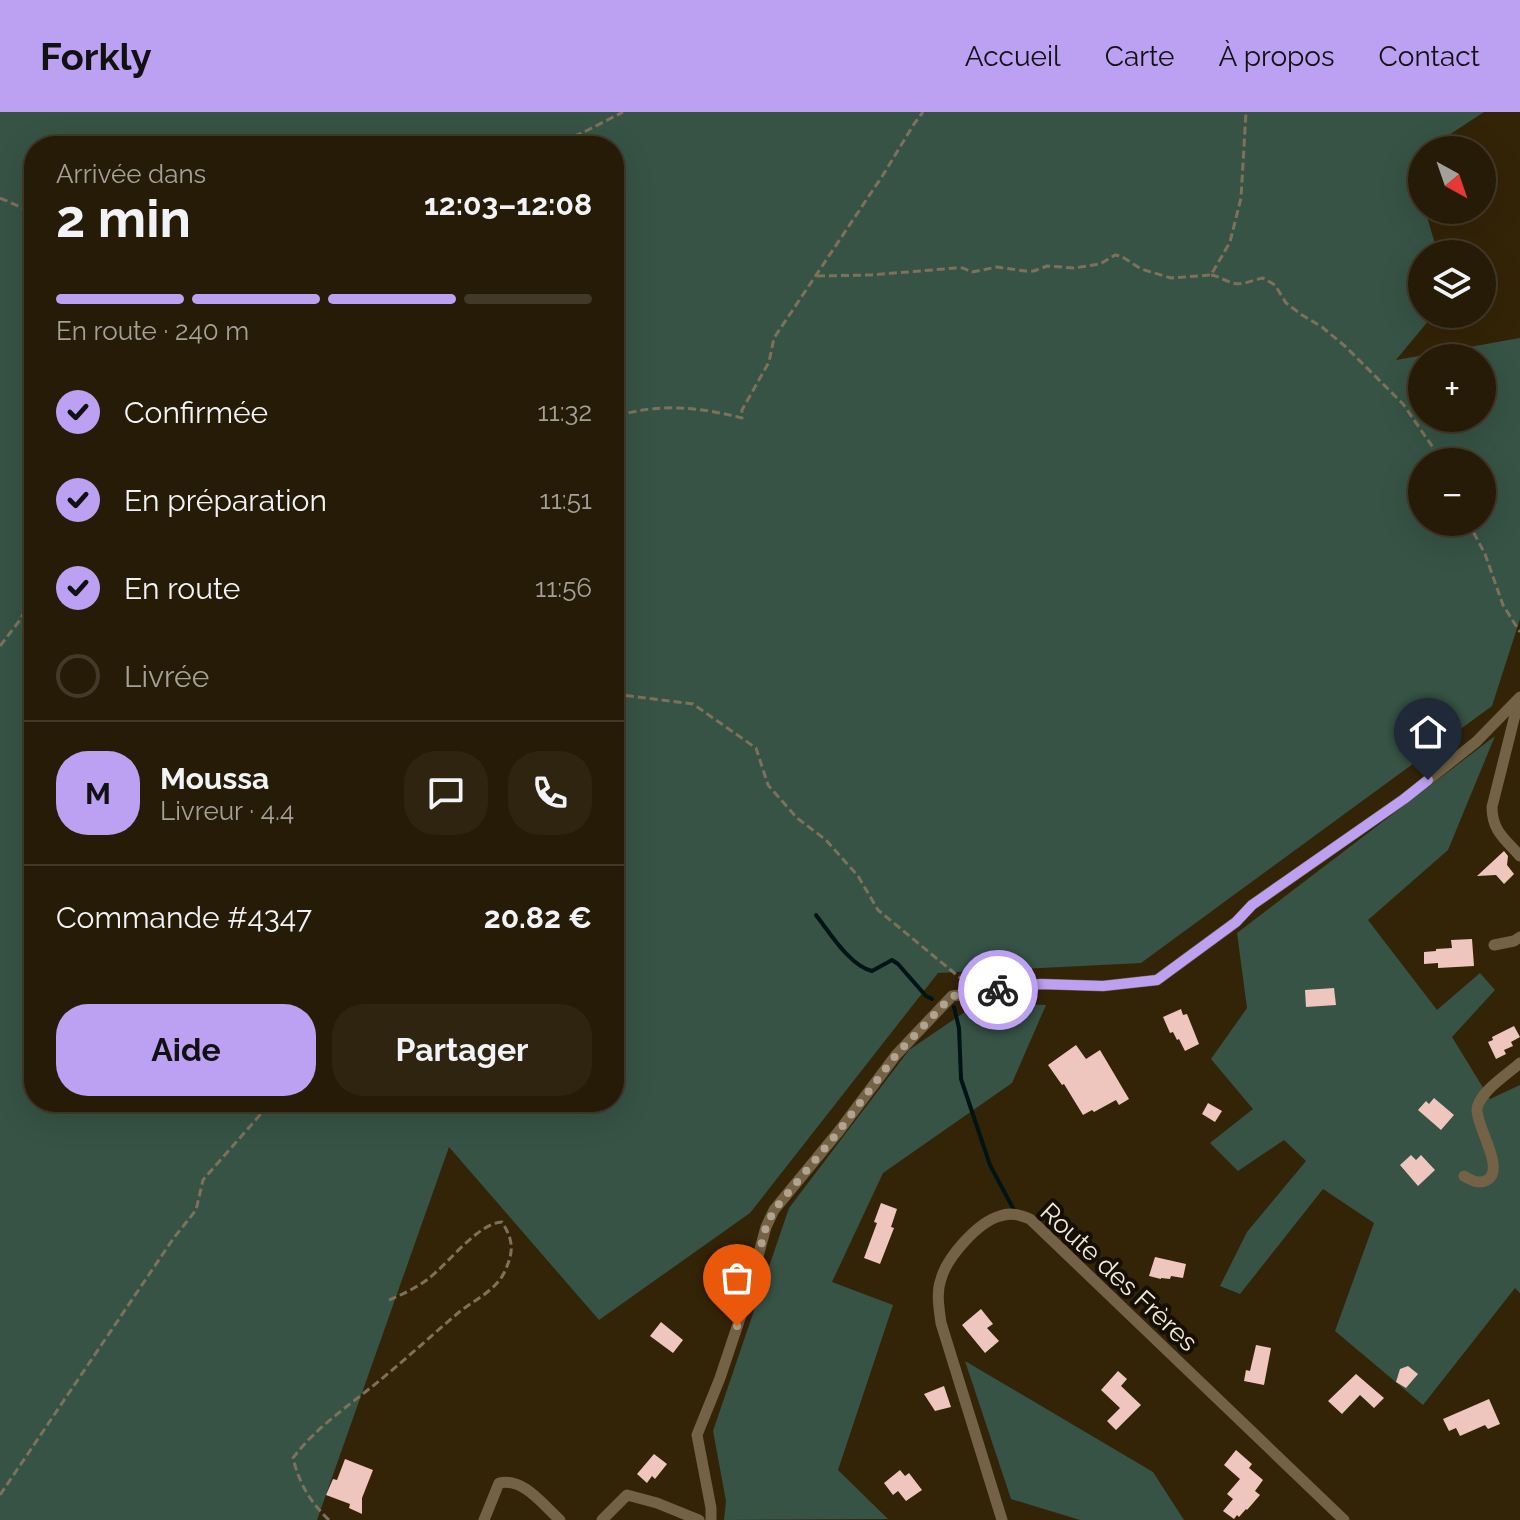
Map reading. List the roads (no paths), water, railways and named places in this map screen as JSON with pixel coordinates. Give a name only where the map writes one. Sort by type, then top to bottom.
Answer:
[{"type":"street","points":[[1517,700],[1492,807],[1492,821],[1520,856]]},
{"type":"street","points":[[711,1520],[697,1435],[746,1300],[766,1227],[774,1210],[896,1055],[952,996],[1040,984],[1103,986],[1157,980],[1236,922],[1252,905],[1404,799],[1476,742],[1517,700]]},
{"type":"street","points":[[1494,945],[1520,937]]},
{"type":"street","points":[[1464,1176],[1481,1183],[1494,1174],[1494,1164],[1477,1108],[1483,1095],[1520,1063]]},
{"type":"street","name":"Route des Frères","points":[[1002,1520],[941,1323],[938,1302],[941,1278],[953,1255],[968,1238],[983,1223],[1000,1215],[1016,1214],[1030,1219],[1344,1520]]},
{"type":"street","points":[[484,1520],[499,1483],[509,1480],[518,1483],[560,1520]]},
{"type":"street","points":[[602,1520],[627,1495],[699,1520]]},
{"type":"waterway","points":[[816,915],[856,963],[872,971],[892,960],[932,999]]},
{"type":"waterway","points":[[954,1007],[959,1028],[961,1079],[990,1165],[1014,1210]]}]
